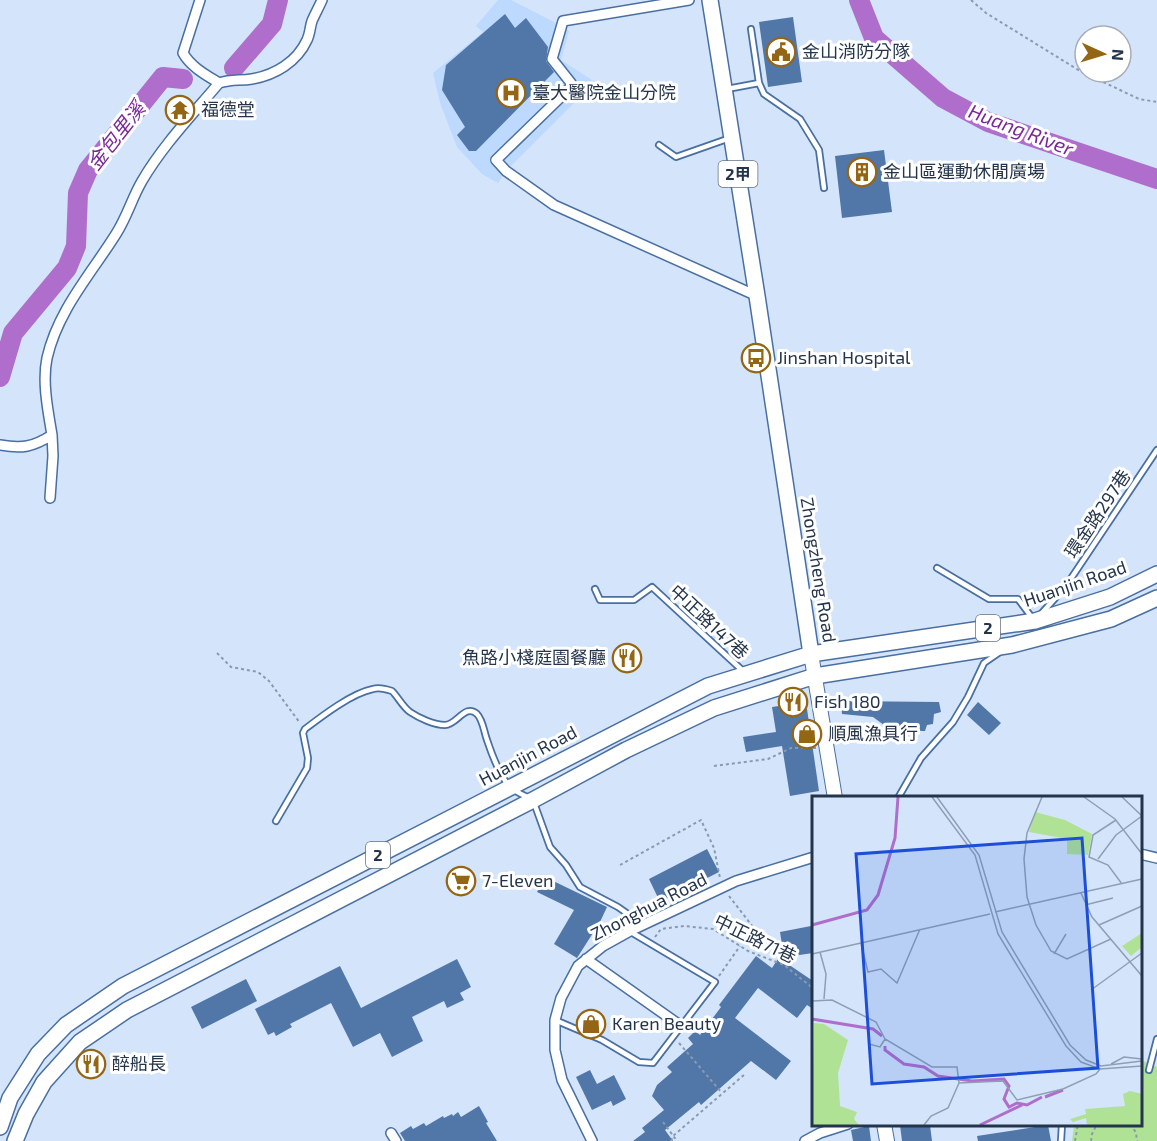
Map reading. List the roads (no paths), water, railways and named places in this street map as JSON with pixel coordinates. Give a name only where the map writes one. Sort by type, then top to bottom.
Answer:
[{"type":"main road","name":"2甲","points":[[710,0],[757,296]]},
{"type":"main road","name":"Zhongzheng Road","points":[[757,296],[812,654]]},
{"type":"main road","name":"Huanjin Road","points":[[0,1127],[10,1098],[38,1054],[66,1025],[123,986],[708,686],[812,654],[1031,625],[1110,597],[1157,574]]},
{"type":"main road","name":"2","points":[[15,1141],[26,1114],[44,1082],[80,1042],[127,1010],[626,750],[714,708],[815,676],[1016,641],[1111,619],[1157,597]]},
{"type":"street","points":[[200,0],[183,53],[194,67],[219,83]]},
{"type":"street","points":[[51,498],[52,435],[45,377],[47,357],[65,309],[118,232],[141,183],[156,159],[219,83],[230,80],[250,80],[280,70],[296,57],[306,42],[322,0]]},
{"type":"street","points":[[689,0],[563,21],[552,59],[571,83],[570,88],[496,160],[506,171],[554,205],[757,296]]},
{"type":"street","points":[[1,445],[19,448],[39,443],[52,435]]},
{"type":"street","name":"Zhongzheng Road","points":[[812,654],[835,796]]},
{"type":"street","points":[[1142,855],[1157,858]]},
{"type":"street","name":"Zhonghua Road","points":[[592,1141],[562,1080],[555,1050],[555,1020],[561,998],[578,966],[603,946],[630,931],[723,887],[812,857]]},
{"type":"street","points":[[586,959],[681,1026]]},
{"type":"street","points":[[805,1141],[846,1126]]},
{"type":"street","points":[[884,1126],[886,1141]]},
{"type":"lane","points":[[752,29],[759,83],[764,94],[800,119],[819,150],[824,188]]},
{"type":"lane","points":[[724,89],[759,83]]},
{"type":"lane","points":[[659,145],[676,157],[732,137]]},
{"type":"lane","name":"環金路297巷","points":[[1031,625],[1066,586],[1157,450]]},
{"type":"lane","points":[[937,568],[989,598],[1018,599],[1031,625]]},
{"type":"lane","name":"中正路147巷","points":[[595,589],[600,600],[634,600],[651,587],[746,674]]},
{"type":"lane","points":[[899,796],[921,758],[953,722],[984,663],[1016,641]]},
{"type":"lane","points":[[276,821],[306,768],[308,758],[303,733],[330,710],[373,688],[392,691],[410,712],[432,722],[447,725],[463,713],[475,712],[499,770],[510,787],[533,800],[550,848],[566,865],[580,887],[618,907],[635,919],[640,926]]},
{"type":"lane","points":[[555,1020],[602,1040],[639,1062],[653,1063],[715,982],[630,931]]},
{"type":"lane","points":[[1149,1070],[1157,1039]]},
{"type":"lane","points":[[1061,1141],[1062,1126]]},
{"type":"waterway","name":"金包里溪","points":[[234,68],[272,24],[278,0]]},
{"type":"waterway","name":"Huang River","points":[[859,0],[874,38],[943,98],[988,122],[1157,179]]},
{"type":"waterway","name":"金包里溪","points":[[0,377],[13,333],[67,268],[76,246],[78,193],[88,170],[163,77],[183,79]]},
{"type":"place","name":"金山消防分隊","points":[[781,52]]},
{"type":"place","name":"臺大醫院金山分院","points":[[511,93]]},
{"type":"place","name":"福德堂","points":[[180,110]]},
{"type":"place","name":"金山區運動休閒廣場","points":[[862,172]]},
{"type":"place","name":"Jinshan Hospital","points":[[756,358]]},
{"type":"place","name":"魚路小棧庭園餐廳","points":[[627,658]]},
{"type":"place","name":"Fish 180","points":[[793,702]]},
{"type":"place","name":"順風漁具行","points":[[807,734]]},
{"type":"place","name":"7-Eleven","points":[[461,881]]},
{"type":"place","name":"Karen Beauty","points":[[591,1024]]},
{"type":"place","name":"醉船長","points":[[91,1064]]}]
